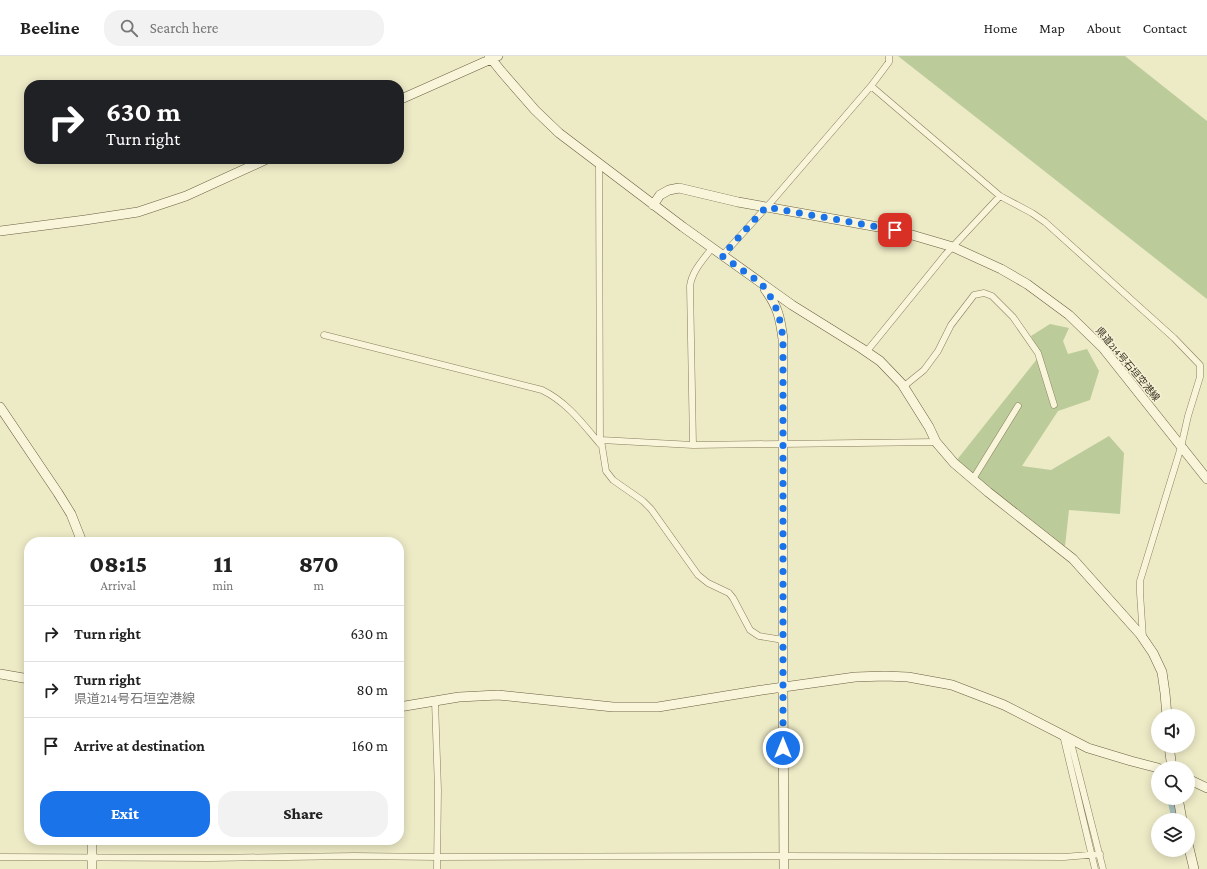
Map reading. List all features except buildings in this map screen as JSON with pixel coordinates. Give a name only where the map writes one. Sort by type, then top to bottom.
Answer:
[{"type":"street","points":[[722,256],[871,86],[889,62],[889,56]]},
{"type":"street","points":[[404,98],[493,57],[500,71],[535,110],[559,133],[722,256],[792,305],[867,351],[880,361],[902,384],[929,427],[936,442],[954,463],[1073,559],[1140,634],[1153,653],[1162,672],[1166,709]]},
{"type":"street","points":[[871,86],[1000,196],[1032,213],[1045,222],[1198,362],[1201,369],[1200,377],[1188,416],[1181,447],[1140,581],[1143,639]]},
{"type":"street","points":[[599,163],[601,442],[606,471],[613,480],[642,501],[651,510],[698,575],[708,583],[729,593],[750,630],[759,636],[783,640]]},
{"type":"street","points":[[0,231],[138,212],[186,196],[256,164]]},
{"type":"street","name":"県道214号石垣空港線","points":[[653,205],[660,195],[669,190],[679,188],[738,202],[895,230],[953,247],[1001,269],[1027,284],[1069,315],[1103,348],[1207,479]]},
{"type":"street","points":[[867,351],[953,247],[1000,196]]},
{"type":"street","points":[[693,445],[690,286],[691,277],[695,270],[712,248]]},
{"type":"street","points":[[761,283],[774,302],[781,324],[783,339],[784,869]]},
{"type":"street","points":[[903,387],[924,370],[934,358],[951,325],[974,295],[984,293],[992,296],[1013,317],[1038,352],[1054,405]]},
{"type":"street","points":[[324,335],[542,390],[553,395],[565,405],[601,442],[693,445],[936,442]]},
{"type":"street","points":[[973,479],[1018,406]]},
{"type":"street","points":[[0,407],[71,514],[80,537]]},
{"type":"street","points":[[0,674],[24,678]]},
{"type":"street","points":[[404,706],[459,698],[498,695],[613,707],[646,707],[679,704],[855,677],[908,677],[952,685],[989,699],[1088,748],[1151,766]]},
{"type":"street","points":[[436,701],[438,790],[437,869]]},
{"type":"street","points":[[1067,737],[1103,869]]},
{"type":"street","points":[[1067,737],[1095,869]]},
{"type":"street","points":[[1195,782],[1207,788]]},
{"type":"street","points":[[92,845],[92,869]]},
{"type":"street","points":[[0,857],[1064,857],[1100,854]]},
{"type":"street","points":[[1191,857],[1194,869]]},
{"type":"green space","points":[[898,56],[1125,56],[1207,121],[1207,299]]},
{"type":"green space","points":[[1050,324],[1069,328],[1063,341],[1068,354],[1087,349],[1099,371],[1090,400],[1058,411],[1022,466],[1051,470],[1109,436],[1124,453],[1120,514],[1069,510],[1065,546],[956,461],[1041,354],[1031,336]]},
{"type":"waterway","points":[[1174,805],[1175,813]]},
{"type":"route","points":[[783,748],[783,339],[778,312],[774,302],[761,283],[722,256],[766,207],[895,230]]}]
